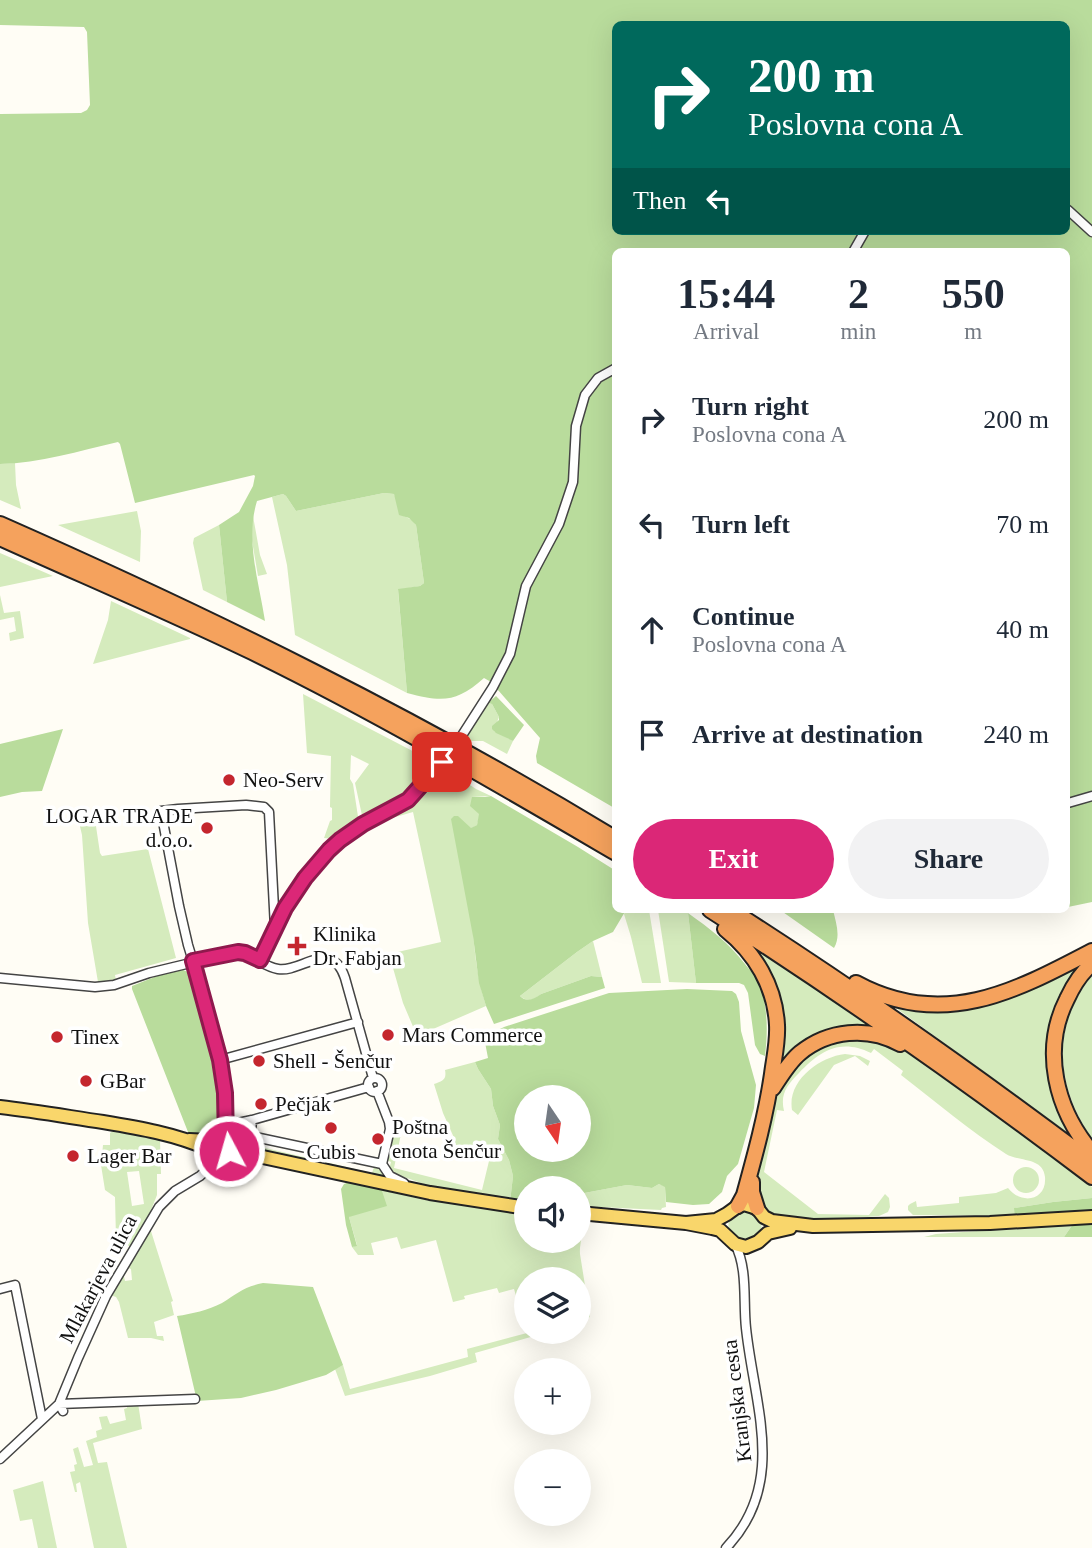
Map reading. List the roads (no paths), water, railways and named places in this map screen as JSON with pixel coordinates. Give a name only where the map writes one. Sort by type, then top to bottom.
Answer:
[{"type":"highway","points":[[0,524],[258,642],[393,711],[612,837]]},
{"type":"highway","points":[[0,538],[253,652],[468,766],[612,851]]},
{"type":"highway","points":[[711,913],[755,961],[765,978],[776,1017],[769,1096],[744,1195],[732,1210]]},
{"type":"highway","points":[[713,913],[930,1058],[1092,1177]]},
{"type":"highway","points":[[736,913],[949,1056],[1092,1162]]},
{"type":"highway","points":[[827,972],[845,977],[872,991],[914,1004],[967,1003],[1015,989],[1092,951]]},
{"type":"highway","points":[[1092,964],[1077,981],[1063,1006],[1054,1040],[1054,1063],[1062,1102],[1069,1119],[1092,1152]]},
{"type":"highway","points":[[769,1096],[791,1061],[800,1053],[820,1041],[846,1033],[880,1036],[897,1042],[914,1054],[930,1058]]},
{"type":"highway","points":[[752,1166],[752,1192],[761,1213]]},
{"type":"main road","points":[[0,1107],[116,1124],[430,1193],[514,1206]]},
{"type":"main road","points":[[686,1223],[716,1220],[732,1210],[751,1205],[772,1221],[813,1226]]},
{"type":"main road","points":[[730,1240],[724,1221],[732,1210]]},
{"type":"main road","points":[[757,1241],[765,1231],[761,1213]]},
{"type":"main road","points":[[591,1214],[712,1228],[720,1230],[730,1240],[746,1247],[773,1231],[813,1226],[990,1223],[1092,1217]]},
{"type":"street","points":[[1070,212],[1092,232]]},
{"type":"street","points":[[461,737],[493,687],[509,654],[526,586],[559,524],[573,482],[576,426],[585,395],[598,378],[612,370]]},
{"type":"street","points":[[260,960],[275,928],[305,878],[334,845],[363,824],[408,800],[442,762]]},
{"type":"street","points":[[1070,802],[1092,796]]},
{"type":"street","points":[[218,1148],[226,1114],[220,1060],[179,906],[161,811],[246,804],[264,807],[269,812],[275,928]]},
{"type":"street","points":[[0,978],[95,987],[114,985],[193,961],[238,952],[282,970],[328,958],[338,964],[345,978],[373,1085],[389,1122],[390,1129],[382,1164],[394,1179],[430,1193]]},
{"type":"street","points":[[220,1060],[358,1022]]},
{"type":"street","points":[[224,1126],[373,1085]]},
{"type":"street","points":[[252,1120],[251,1132],[255,1137],[382,1164]]},
{"type":"street","name":"Mlakarjeva ulica","points":[[0,1459],[4,1449],[61,1407],[78,1358],[106,1296],[159,1207],[176,1191],[200,1177],[218,1148]]},
{"type":"street","points":[[730,1240],[740,1258],[744,1283]]},
{"type":"street","points":[[744,1283],[747,1257],[757,1241]]},
{"type":"street","name":"Kranjska cesta","points":[[726,1548],[737,1535],[752,1508],[760,1483],[763,1460],[746,1328],[744,1283]]},
{"type":"street","name":"Mlakarjeva ulica","points":[[0,1289],[15,1285],[42,1419]]},
{"type":"street","points":[[61,1407],[195,1399]]},
{"type":"place","name":"Neo-Serv","points":[[229,780]]},
{"type":"place","name":"LOGAR TRADE d.o.o.","points":[[207,828]]},
{"type":"place","name":"Klinika Dr. Fabjan","points":[[297,946]]},
{"type":"place","name":"Mars Commerce","points":[[388,1035]]},
{"type":"place","name":"Tinex","points":[[57,1037]]},
{"type":"place","name":"Shell - Šenčur","points":[[259,1061]]},
{"type":"place","name":"GBar","points":[[86,1081]]},
{"type":"place","name":"Pečjak","points":[[261,1104]]},
{"type":"place","name":"Cubis","points":[[331,1128]]},
{"type":"place","name":"Poštna enota Šenčur","points":[[378,1139]]},
{"type":"place","name":"Lager Bar","points":[[73,1156]]}]
